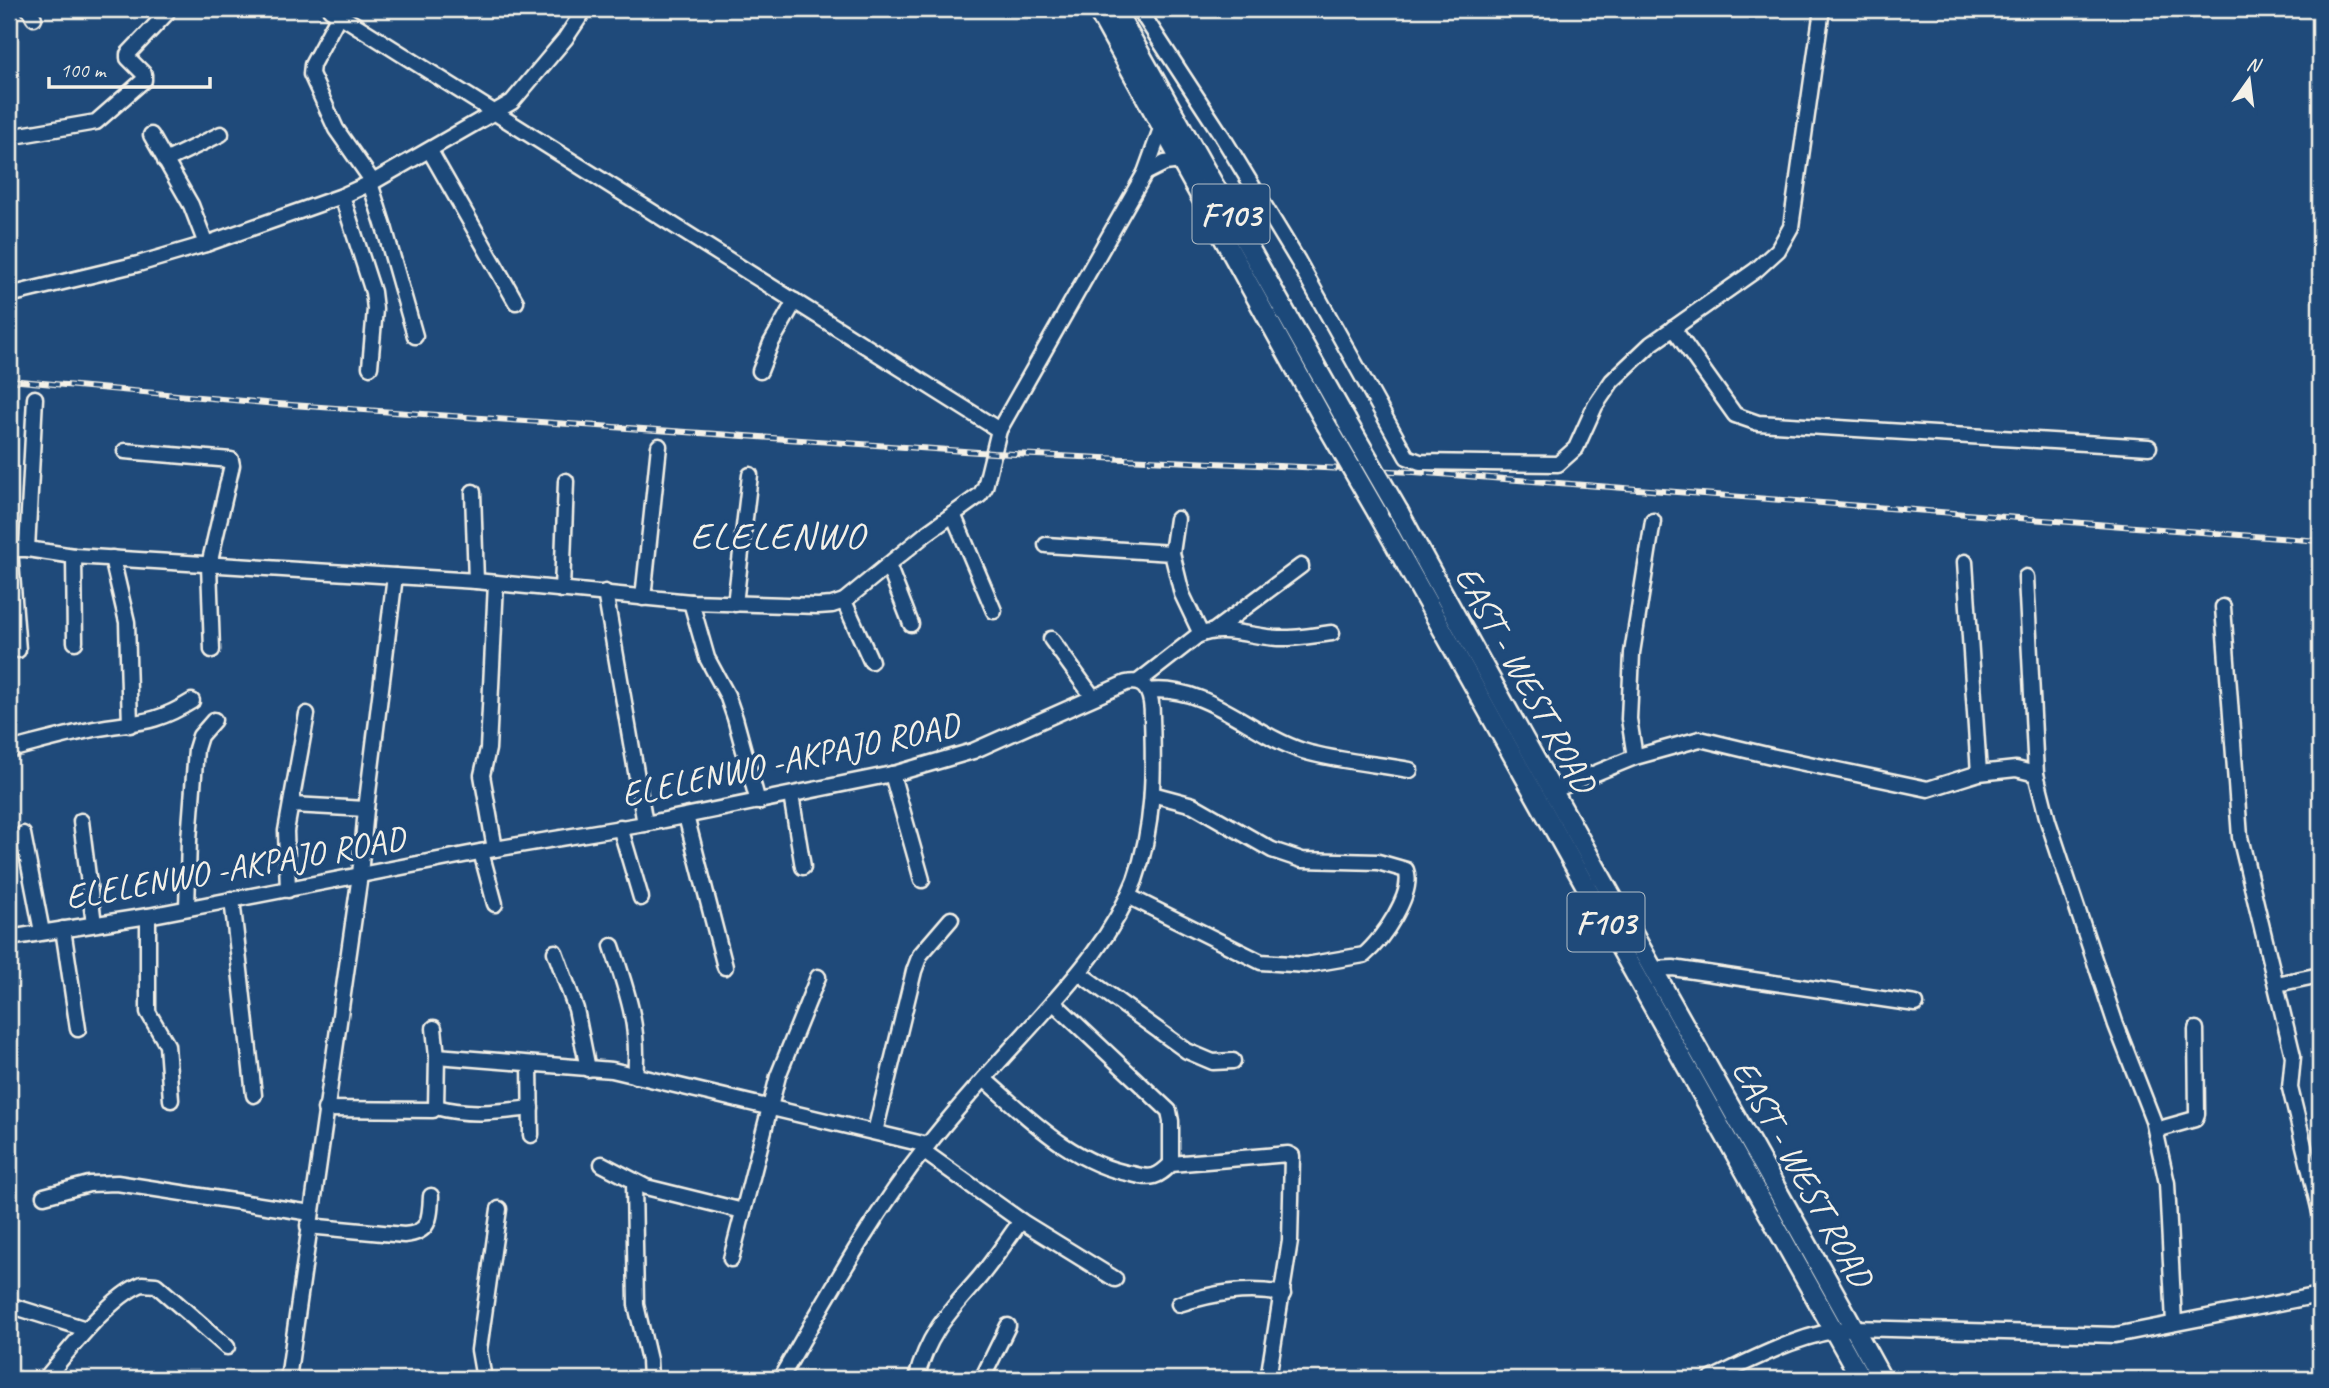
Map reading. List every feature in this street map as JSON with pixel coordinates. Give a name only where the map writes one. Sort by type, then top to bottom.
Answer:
[{"type":"main road","name":"EAST - WEST ROAD","points":[[1097,9],[1325,424],[1378,514],[1861,1379]]},
{"type":"main road","name":"EAST - WEST ROAD","points":[[1115,9],[1882,1379]]},
{"type":"street","points":[[9,137],[100,120],[144,80],[145,74],[128,58],[128,54],[166,14],[165,9]]},
{"type":"street","points":[[9,295],[138,264],[206,244],[372,183],[512,102],[524,91],[565,39],[585,9]]},
{"type":"street","points":[[1139,9],[1222,136],[1298,261],[1407,457],[1427,463],[1558,464],[1576,448],[1595,406],[1612,381],[1651,344],[1756,270],[1778,250],[1791,227],[1826,11]]},
{"type":"street","points":[[415,337],[372,183],[336,129],[311,74],[312,65],[335,12],[999,430]]},
{"type":"street","points":[[18,650],[9,549],[74,556],[476,581],[605,592],[643,598],[735,604],[818,606],[844,601],[974,500],[985,487],[999,430],[1145,173],[1162,126]]},
{"type":"street","points":[[165,161],[221,134]]},
{"type":"street","points":[[150,135],[191,205],[206,244]]},
{"type":"street","points":[[430,151],[516,302]]},
{"type":"street","points":[[1145,173],[1165,163],[1181,161]]},
{"type":"street","points":[[342,196],[373,292],[375,309],[370,367]]},
{"type":"street","points":[[760,371],[771,343],[794,301]]},
{"type":"street","points":[[1673,328],[1735,415],[1758,423],[2149,447]]},
{"type":"street","points":[[27,549],[35,398]]},
{"type":"street","points":[[643,598],[659,446]]},
{"type":"street","points":[[125,451],[231,460],[209,565],[212,650]]},
{"type":"street","points":[[735,604],[750,475]]},
{"type":"street","points":[[562,590],[566,481]]},
{"type":"street","points":[[473,492],[476,581]]},
{"type":"street","points":[[953,514],[994,611]]},
{"type":"street","points":[[1177,519],[1172,553],[1182,594],[1208,632]]},
{"type":"street","points":[[1635,757],[1629,719],[1632,653],[1653,521]]},
{"type":"street","points":[[1046,545],[1172,553]]},
{"type":"street","points":[[74,556],[75,642]]},
{"type":"street","points":[[112,558],[127,622],[130,725]]},
{"type":"street","points":[[1965,562],[1979,773]]},
{"type":"street","points":[[888,565],[911,624]]},
{"type":"street","points":[[1143,686],[1208,632],[1301,566]]},
{"type":"street","points":[[288,1379],[360,875],[395,576]]},
{"type":"street","points":[[2026,578],[2036,774],[2048,821],[2116,1025],[2154,1120],[2167,1183],[2174,1323]]},
{"type":"street","points":[[495,904],[482,775],[488,749],[496,583]]},
{"type":"street","points":[[605,592],[645,824]]},
{"type":"street","points":[[691,601],[707,658],[727,695],[735,718],[758,802]]},
{"type":"street","points":[[844,601],[871,661]]},
{"type":"street","points":[[2223,607],[2240,837],[2293,1056],[2290,1088],[2320,1212]]},
{"type":"street","points":[[1208,632],[1280,639],[1332,633]]},
{"type":"street","points":[[1051,639],[1093,697]]},
{"type":"street","name":"ELELENWO -AKPAJO ROAD","points":[[9,938],[148,916],[645,824],[892,774],[973,751],[1126,682],[1143,686]]},
{"type":"street","points":[[1143,686],[1171,689],[1199,698],[1303,751],[1410,770]]},
{"type":"street","points":[[780,1379],[845,1266],[925,1148],[1107,937],[1128,895],[1141,857],[1153,794],[1152,706],[1143,686]]},
{"type":"street","points":[[9,750],[98,728],[160,719],[192,701]]},
{"type":"street","points":[[288,890],[286,831],[293,805],[307,714]]},
{"type":"street","points":[[187,908],[196,749],[200,736],[214,720]]},
{"type":"street","points":[[1552,791],[1635,757],[1700,739],[1928,789],[1979,773],[2016,769],[2036,774]]},
{"type":"street","points":[[892,774],[922,880]]},
{"type":"street","points":[[1128,895],[1261,962],[1306,965],[1364,955],[1397,911],[1409,884],[1406,870],[1378,862],[1324,862],[1284,855],[1193,805],[1153,794]]},
{"type":"street","points":[[791,795],[803,867]]},
{"type":"street","points":[[293,805],[366,808]]},
{"type":"street","points":[[686,816],[725,967]]},
{"type":"street","points":[[81,821],[94,924]]},
{"type":"street","points":[[620,827],[641,898]]},
{"type":"street","points":[[23,834],[42,932]]},
{"type":"street","points":[[233,899],[254,1095]]},
{"type":"street","points":[[148,916],[148,1012],[167,1045],[172,1100]]},
{"type":"street","points":[[875,1132],[914,971],[920,955],[951,919]]},
{"type":"street","points":[[63,929],[78,1029]]},
{"type":"street","points":[[612,946],[634,1016],[637,1046],[635,1076]]},
{"type":"street","points":[[555,952],[576,1009],[587,1069]]},
{"type":"street","points":[[1651,969],[1673,968],[1916,1004]]},
{"type":"street","points":[[1079,972],[1187,1051],[1213,1062],[1233,1061]]},
{"type":"street","points":[[2277,984],[2320,975]]},
{"type":"street","points":[[731,1259],[786,1052],[818,977]]},
{"type":"street","points":[[1053,1002],[1168,1111],[1171,1121],[1171,1164]]},
{"type":"street","points":[[434,1028],[437,1056],[436,1107]]},
{"type":"street","points":[[2155,1130],[2191,1122],[2197,1114],[2196,1028]]},
{"type":"street","points":[[437,1056],[612,1070],[875,1132],[925,1148],[1021,1221],[1115,1279]]},
{"type":"street","points":[[530,1064],[531,1135]]},
{"type":"street","points":[[984,1079],[1046,1133],[1098,1165],[1149,1177],[1161,1173],[1171,1164],[1288,1154],[1292,1156],[1290,1241],[1268,1379]]},
{"type":"street","points":[[325,1109],[433,1110],[436,1107],[451,1111],[484,1113],[531,1108]]},
{"type":"street","points":[[603,1164],[634,1182],[743,1211]]},
{"type":"street","points":[[634,1182],[636,1305],[649,1360],[650,1379]]},
{"type":"street","points":[[44,1196],[89,1184],[117,1184],[395,1234],[419,1234],[425,1228],[431,1196]]},
{"type":"street","points":[[484,1379],[479,1350],[499,1209]]},
{"type":"street","points":[[916,1379],[927,1346],[942,1321],[1021,1221]]},
{"type":"street","points":[[45,1379],[86,1329],[137,1286],[151,1283],[227,1347]]},
{"type":"street","points":[[1179,1304],[1203,1296],[1241,1290],[1283,1294]]},
{"type":"street","points":[[1711,1379],[1811,1334],[1834,1330],[1853,1328],[2115,1335],[2320,1295]]},
{"type":"street","points":[[9,1305],[86,1329]]},
{"type":"street","points":[[982,1379],[1008,1326]]},
{"type":"railway","points":[[9,380],[277,404],[993,453],[1414,472],[2320,541]]},
{"type":"district","name":"ELELENWO","points":[[778,535]]}]
